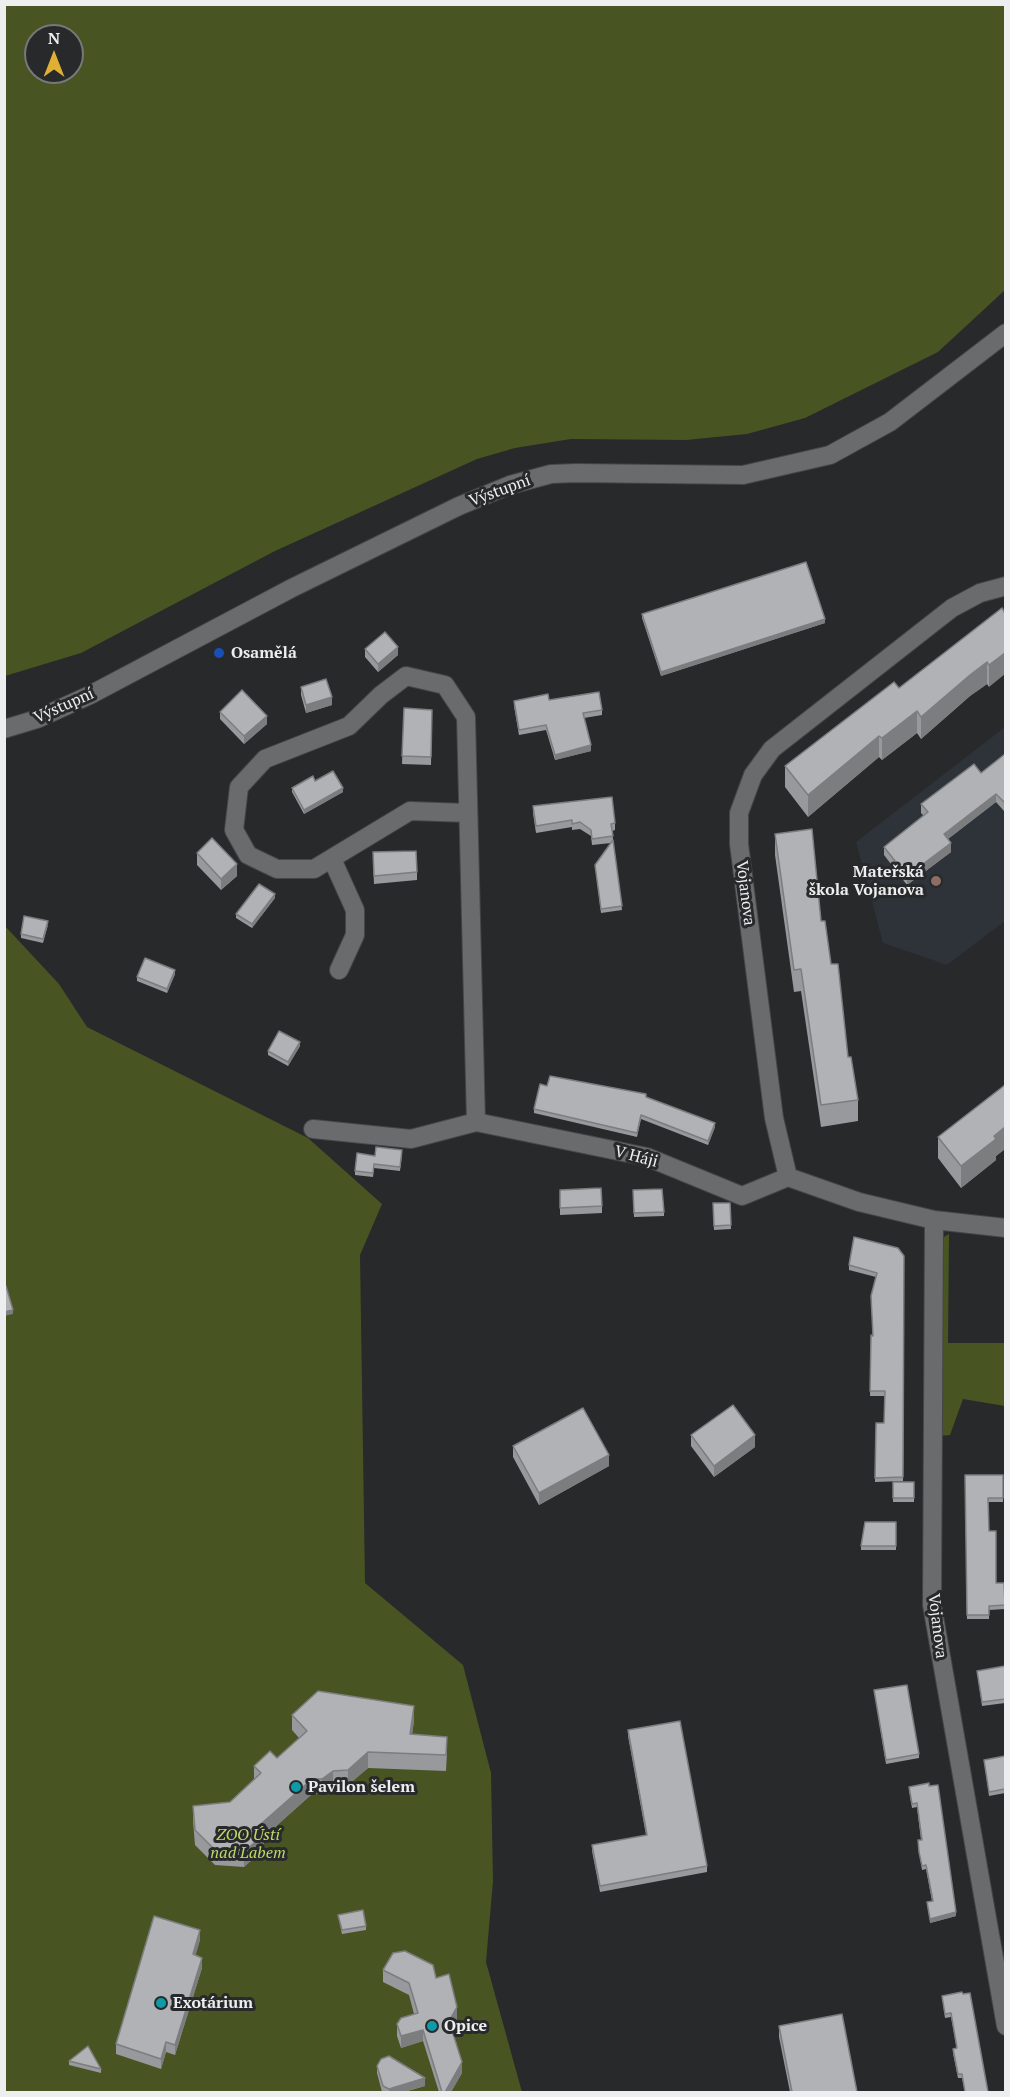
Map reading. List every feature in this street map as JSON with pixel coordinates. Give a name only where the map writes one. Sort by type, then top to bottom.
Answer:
[{"type":"street","name":"Výstupní","points":[[4,729],[38,719],[90,695],[292,588],[459,506],[510,485],[551,474],[743,475],[830,455],[890,422],[1005,333]]},
{"type":"street","name":"Vojanova","points":[[788,1177],[774,1118],[739,844],[739,813],[753,775],[772,749],[952,608],[980,593],[1005,586]]},
{"type":"street","points":[[468,813],[410,811],[314,869],[277,869],[248,855],[234,830],[238,787],[265,759],[349,726],[381,695],[406,676],[445,685],[465,717],[468,813],[476,1122]]},
{"type":"street","points":[[332,859],[355,910],[355,935],[339,970]]},
{"type":"street","name":"V Háji","points":[[313,1129],[411,1139],[476,1122],[647,1157],[742,1196],[788,1177]]},
{"type":"street","points":[[788,1177],[859,1202],[934,1220],[1005,1228]]},
{"type":"street","name":"Vojanova","points":[[934,1220],[932,1605],[1005,2026]]},
{"type":"shaded area","name":"Mateřská škola Vojanova","points":[[1005,727],[1005,921],[947,965],[883,943],[856,842]]},
{"type":"green space","points":[[4,5],[1005,5],[1005,290],[938,352],[805,418],[747,434],[686,440],[571,439],[515,448],[477,459],[275,551],[81,653],[5,676]]},
{"type":"green space","name":"ZOO Ústí nad Labem","points":[[4,925],[59,984],[87,1027],[308,1138],[382,1204],[360,1255],[365,1583],[463,1665],[491,1773],[493,1881],[486,1962],[522,2092],[5,2092]]},
{"type":"green space","points":[[949,1234],[948,1343],[1005,1343],[1005,1406],[963,1399],[950,1435],[939,1436],[942,1238]]},
{"type":"building","points":[[806,562],[825,619],[661,672],[642,614]]},
{"type":"building","points":[[1002,608],[1005,613],[1005,653],[989,665],[987,662],[921,717],[917,711],[882,738],[879,736],[808,795],[785,766],[894,682],[899,688]]},
{"type":"building","points":[[385,632],[398,647],[378,664],[365,649]]},
{"type":"building","points":[[326,679],[332,697],[306,705],[301,687]]},
{"type":"building","points":[[242,690],[267,716],[244,736],[220,712]]},
{"type":"building","points":[[599,692],[602,710],[583,713],[591,745],[555,755],[546,725],[519,730],[514,701],[548,694],[549,700]]},
{"type":"building","points":[[404,708],[432,710],[431,757],[402,756]]},
{"type":"building","points":[[1005,754],[1005,801],[996,794],[944,834],[951,843],[907,876],[884,847],[928,812],[921,804],[974,764],[981,773]]},
{"type":"building","points":[[333,771],[343,788],[304,810],[292,788],[313,776],[315,781]]},
{"type":"building","points":[[612,797],[615,823],[611,824],[613,836],[592,839],[591,830],[580,822],[572,824],[572,820],[536,826],[533,806]]},
{"type":"building","points":[[812,829],[821,921],[825,921],[831,964],[838,964],[848,1057],[851,1057],[858,1100],[821,1105],[801,969],[794,970],[775,834]]},
{"type":"building","points":[[212,838],[237,864],[221,879],[197,853]]},
{"type":"building","points":[[613,840],[622,906],[601,909],[595,865]]},
{"type":"building","points":[[416,851],[417,872],[374,876],[373,852]]},
{"type":"building","points":[[259,884],[275,894],[252,924],[236,914]]},
{"type":"building","points":[[24,916],[48,921],[43,939],[21,934]]},
{"type":"building","points":[[145,958],[175,970],[167,989],[137,977]]},
{"type":"building","points":[[279,1031],[300,1042],[288,1062],[268,1051]]},
{"type":"building","points":[[550,1076],[646,1094],[646,1097],[715,1123],[708,1141],[641,1115],[637,1133],[534,1109],[540,1084],[547,1086]]},
{"type":"building","points":[[1005,1085],[1005,1127],[994,1136],[996,1139],[961,1166],[938,1137]]},
{"type":"building","points":[[376,1147],[402,1150],[400,1167],[374,1164],[373,1173],[355,1171],[357,1153],[375,1156]]},
{"type":"building","points":[[601,1188],[602,1206],[560,1208],[560,1190]]},
{"type":"building","points":[[662,1189],[664,1212],[634,1213],[633,1190]]},
{"type":"building","points":[[713,1203],[730,1203],[731,1225],[714,1226]]},
{"type":"building","points":[[854,1237],[898,1248],[904,1256],[903,1477],[875,1478],[876,1423],[884,1423],[885,1391],[870,1391],[871,1335],[873,1336],[871,1296],[877,1273],[849,1265]]},
{"type":"building","points":[[6,1286],[13,1310],[4,1312],[4,1287]]},
{"type":"building","points":[[733,1405],[755,1435],[714,1466],[691,1435]]},
{"type":"building","points":[[583,1408],[609,1455],[539,1493],[513,1446]]},
{"type":"building","points":[[965,1475],[1003,1475],[1003,1498],[988,1498],[989,1531],[996,1531],[996,1583],[1004,1583],[1005,1605],[989,1606],[989,1615],[967,1615]]},
{"type":"building","points":[[893,1482],[914,1482],[914,1498],[893,1498]]},
{"type":"building","points":[[865,1522],[896,1522],[896,1546],[861,1546]]},
{"type":"building","points":[[1005,1666],[1005,1699],[982,1702],[977,1671]]},
{"type":"building","points":[[907,1685],[919,1754],[886,1760],[874,1690]]},
{"type":"building","name":"Pavilon šelem","points":[[318,1691],[414,1706],[410,1734],[447,1737],[446,1755],[368,1752],[348,1770],[333,1771],[322,1779],[312,1779],[262,1823],[264,1834],[244,1852],[215,1850],[195,1830],[193,1806],[230,1802],[261,1773],[254,1766],[270,1751],[277,1758],[307,1731],[292,1715]]},
{"type":"building","points":[[680,1721],[707,1866],[600,1886],[592,1845],[647,1835],[628,1730]]},
{"type":"building","points":[[1005,1756],[1005,1789],[989,1792],[984,1760]]},
{"type":"building","points":[[929,1783],[929,1786],[938,1785],[956,1912],[930,1919],[927,1902],[933,1901],[926,1865],[922,1866],[919,1852],[918,1840],[922,1840],[917,1803],[912,1804],[909,1787]]},
{"type":"building","points":[[363,1910],[366,1926],[342,1930],[338,1915]]},
{"type":"building","name":"Exotárium","points":[[154,1916],[200,1930],[193,1954],[202,1958],[175,2045],[166,2042],[161,2059],[116,2044]]},
{"type":"building","name":"Opice","points":[[405,1951],[433,1965],[436,1978],[449,1974],[457,2007],[449,2021],[462,2062],[445,2092],[442,2092],[423,2030],[401,2036],[397,2024],[401,2018],[418,2013],[409,1983],[383,1970],[393,1953]]},
{"type":"building","points":[[962,1992],[963,1994],[970,1993],[988,2092],[965,2092],[962,2074],[958,2074],[953,2049],[957,2048],[951,2013],[945,2014],[942,1996]]},
{"type":"building","points":[[842,2014],[857,2092],[792,2092],[779,2026]]},
{"type":"building","points":[[88,2046],[101,2069],[69,2061]]},
{"type":"building","points":[[389,2056],[425,2078],[389,2089],[383,2086],[377,2066],[381,2059]]},
{"type":"place","name":"Osamělá","points":[[219,653]]},
{"type":"place","name":"Mateřská škola Vojanova","points":[[936,881]]},
{"type":"place","name":"Pavilon šelem","points":[[296,1787]]},
{"type":"place","name":"Exotárium","points":[[161,2003]]},
{"type":"place","name":"Opice","points":[[432,2026]]}]
